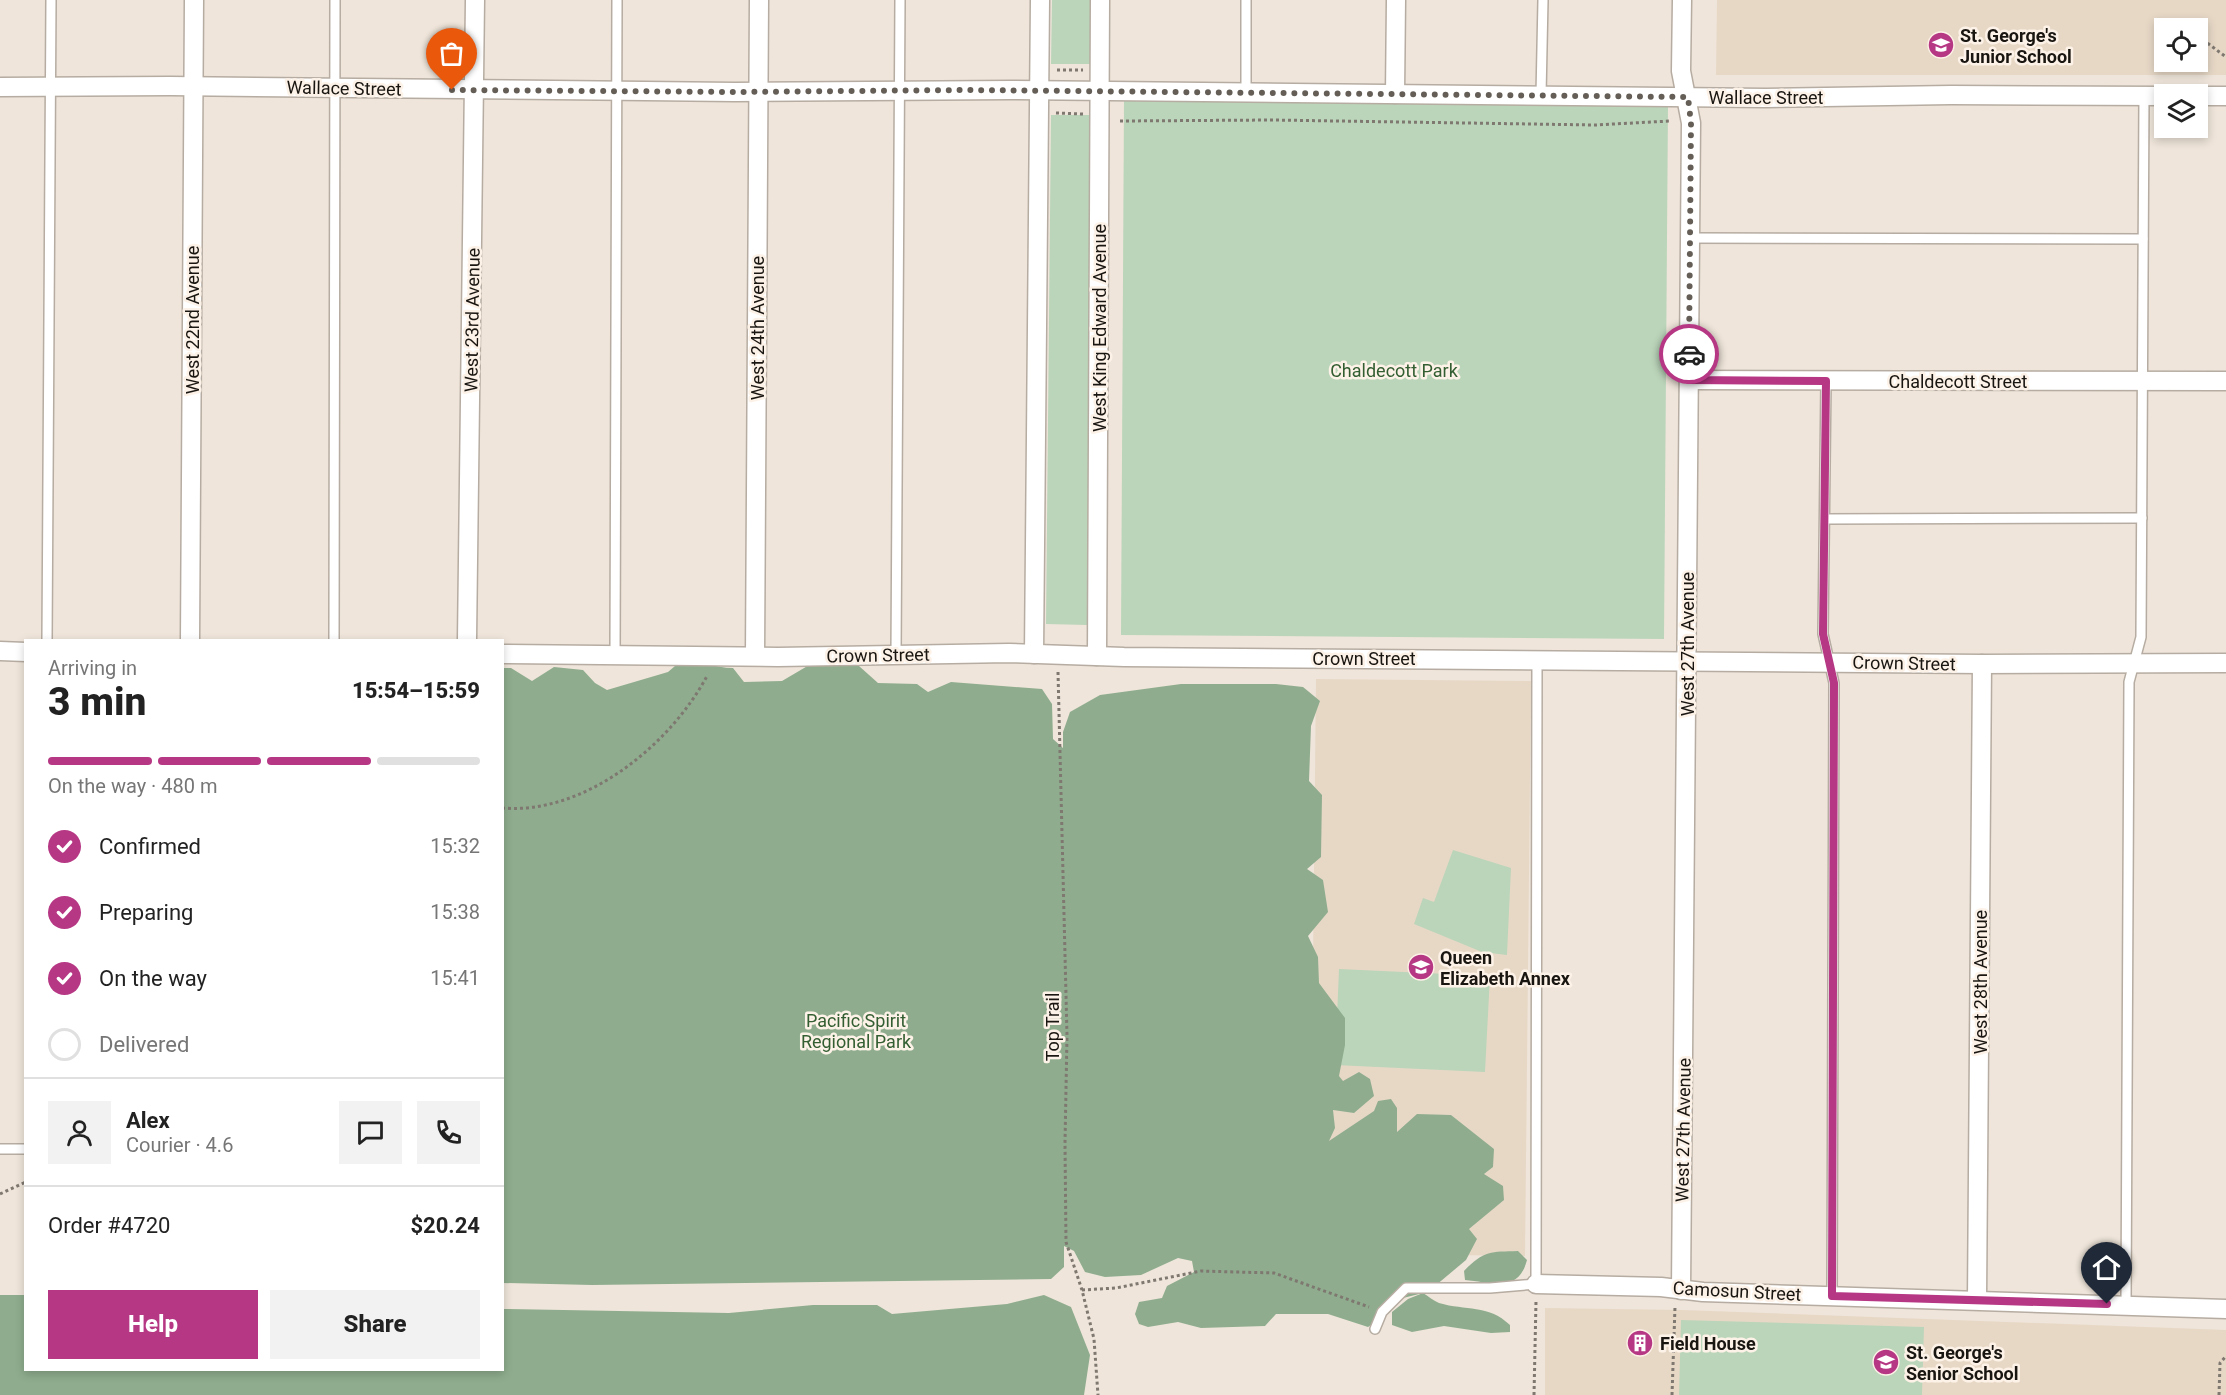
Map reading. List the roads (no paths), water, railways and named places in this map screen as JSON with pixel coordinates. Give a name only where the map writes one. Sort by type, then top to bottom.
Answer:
[{"type":"street","name":"West 22nd Avenue","points":[[190,639],[194,0]]},
{"type":"street","name":"West 23rd Avenue","points":[[467,639],[475,0]]},
{"type":"street","name":"West 24th Avenue","points":[[755,656],[759,0]]},
{"type":"street","points":[[1034,654],[1040,0]]},
{"type":"street","name":"West King Edward Avenue","points":[[1097,656],[1100,0]]},
{"type":"street","points":[[1395,94],[1396,0]]},
{"type":"street","name":"West 27th Avenue","points":[[1681,1290],[1691,123],[1688,97],[1681,71],[1682,0]]},
{"type":"street","name":"Wallace Street","points":[[0,87],[1100,91],[1688,97],[2154,96]]},
{"type":"street","points":[[2208,96],[2226,96]]},
{"type":"street","name":"Chaldecott Street","points":[[1689,380],[2226,381]]},
{"type":"street","points":[[0,651],[24,652]]},
{"type":"street","name":"Crown Street","points":[[504,654],[755,656],[1034,654],[1982,664],[2226,663]]},
{"type":"street","name":"West 28th Avenue","points":[[1977,1300],[1982,664]]},
{"type":"street","name":"Camosun Street","points":[[1536,1284],[1661,1287],[1703,1292],[2226,1309]]},
{"type":"lane","points":[[47,639],[51,0]]},
{"type":"lane","points":[[334,0],[334,639]]},
{"type":"lane","points":[[615,656],[617,0]]},
{"type":"lane","points":[[896,654],[900,0]]},
{"type":"lane","points":[[1246,0],[1246,92]]},
{"type":"lane","points":[[1541,95],[1543,0]]},
{"type":"lane","points":[[2126,1304],[2129,682],[2141,637],[2144,96]]},
{"type":"lane","points":[[1690,238],[2143,239]]},
{"type":"lane","points":[[1826,381],[1823,634],[1834,683],[1832,1296]]},
{"type":"lane","points":[[1825,519],[2142,518]]},
{"type":"lane","points":[[1375,1329],[1382,1312],[1407,1288],[1490,1288],[1536,1284],[1537,659]]},
{"type":"lane","points":[[0,1149],[24,1149]]},
{"type":"place","name":"St. George's Junior School","points":[[1941,45]]},
{"type":"place","name":"Queen Elizabeth Annex","points":[[1421,967]]},
{"type":"place","name":"Field House","points":[[1640,1343]]},
{"type":"place","name":"St. George's Senior School","points":[[1886,1362]]},
{"type":"park label","name":"Chaldecott Park","points":[[1394,370]]},
{"type":"park label","name":"Pacific Spirit Regional Park","points":[[856,1030]]}]
